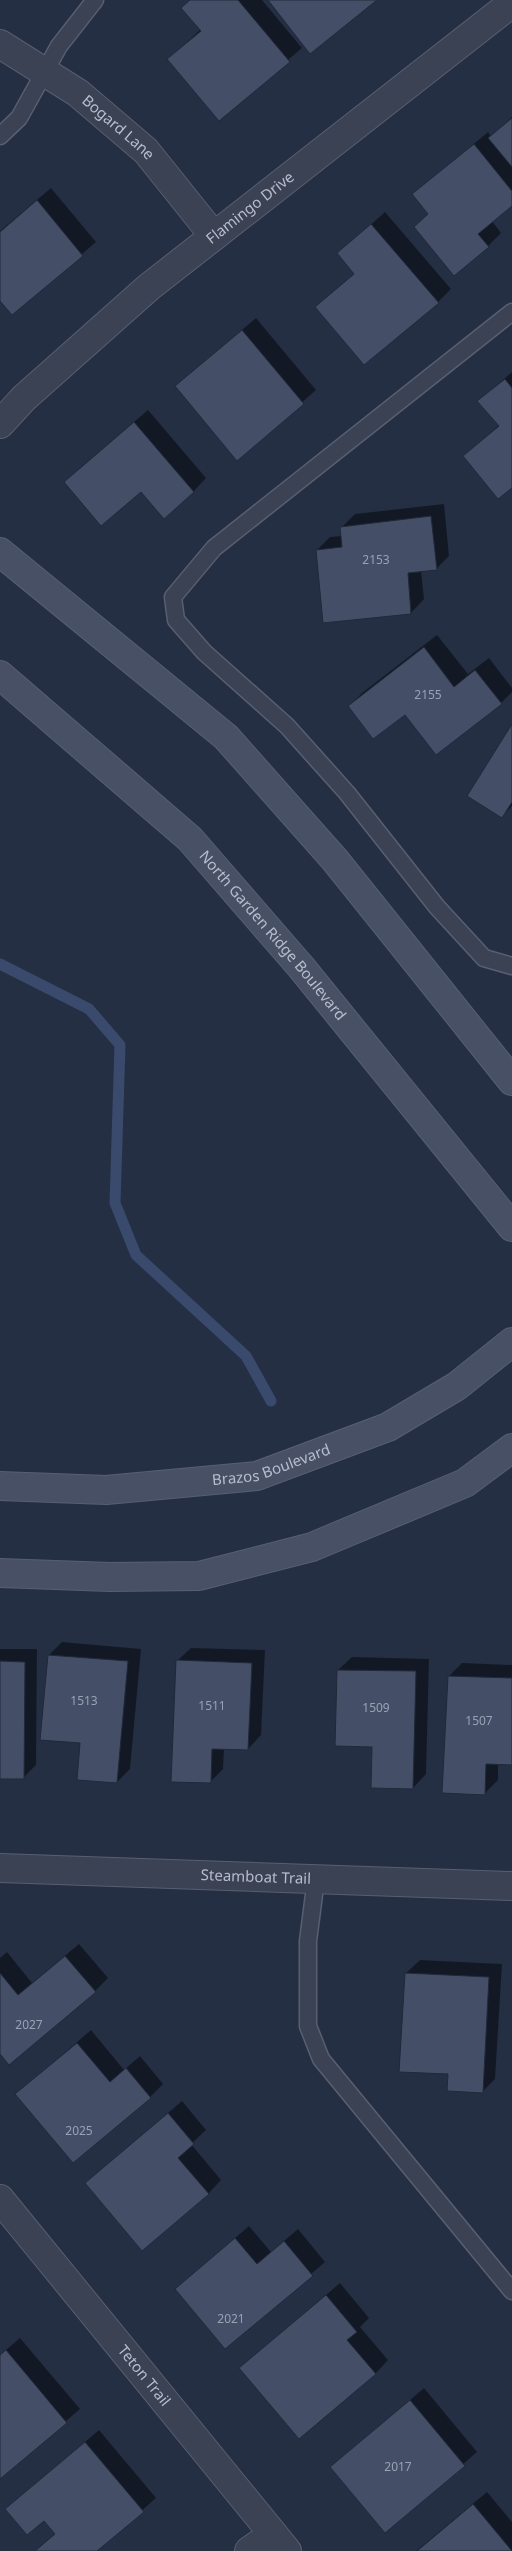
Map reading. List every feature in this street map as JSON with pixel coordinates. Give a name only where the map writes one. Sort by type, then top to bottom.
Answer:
[{"type":"main road","points":[[0,552],[226,737],[335,860],[512,1081]]},
{"type":"main road","name":"North Garden Ridge Boulevard","points":[[0,675],[190,839],[301,968],[512,1227]]},
{"type":"main road","name":"Brazos Boulevard","points":[[0,1486],[106,1490],[257,1476],[388,1427],[457,1386],[512,1342]]},
{"type":"main road","points":[[0,1573],[110,1577],[199,1576],[312,1547],[465,1483],[512,1448]]},
{"type":"street","name":"Flamingo Drive","points":[[0,424],[24,398],[89,338],[214,236],[512,3]]},
{"type":"street","name":"Bogard Lane","points":[[0,44],[78,93],[146,151],[214,236]]},
{"type":"street","name":"Steamboat Trail","points":[[0,1868],[512,1886]]},
{"type":"street","name":"Teton Trail","points":[[0,2199],[280,2542]]},
{"type":"street","points":[[249,2551],[280,2542]]},
{"type":"lane","points":[[0,136],[19,118],[59,46],[94,0]]},
{"type":"lane","points":[[512,312],[214,548],[173,597],[176,620],[204,652],[287,726],[347,794],[444,914],[484,958],[512,966]]},
{"type":"lane","points":[[316,1879],[308,1942],[308,2026],[321,2059],[512,2290]]},
{"type":"building","points":[[190,0],[238,0],[290,62],[219,121],[167,59],[201,31],[181,8]]},
{"type":"building","points":[[268,0],[377,0],[310,54]]},
{"type":"building","points":[[512,118],[512,167],[488,138]]},
{"type":"building","points":[[474,144],[512,191],[512,206],[478,234],[489,247],[454,276],[414,227],[428,214],[412,194]]},
{"type":"building","points":[[37,200],[83,256],[12,315],[0,301],[0,232]]},
{"type":"building","points":[[371,224],[439,303],[364,365],[315,307],[354,274],[337,253]]},
{"type":"building","points":[[242,330],[304,404],[237,461],[175,386]]},
{"type":"building","points":[[505,379],[512,388],[512,488],[498,499],[463,456],[499,426],[477,401]]},
{"type":"building","points":[[134,422],[194,492],[164,519],[141,492],[101,526],[64,482]]},
{"type":"building","points":[[431,516],[437,570],[408,573],[411,614],[323,623],[316,550],[342,547],[340,527]]},
{"type":"building","points":[[424,647],[454,687],[475,670],[502,704],[436,755],[405,715],[373,739],[348,706]]},
{"type":"building","points":[[512,724],[512,802],[502,818],[467,796]]},
{"type":"building","points":[[48,1655],[128,1661],[117,1783],[77,1780],[80,1743],[40,1740]]},
{"type":"building","points":[[176,1660],[252,1663],[248,1750],[212,1749],[211,1783],[171,1782]]},
{"type":"building","points":[[0,1661],[25,1662],[24,1779],[0,1779]]},
{"type":"building","points":[[337,1670],[416,1671],[413,1789],[371,1788],[372,1747],[335,1746]]},
{"type":"building","points":[[448,1676],[512,1678],[512,1765],[486,1764],[485,1795],[442,1793]]},
{"type":"building","points":[[65,1956],[96,1992],[9,2065],[0,2054],[0,1973],[18,1995]]},
{"type":"building","points":[[405,1973],[489,1977],[483,2093],[447,2091],[448,2074],[399,2072]]},
{"type":"building","points":[[77,2043],[110,2082],[126,2068],[151,2098],[73,2163],[15,2094]]},
{"type":"building","points":[[168,2113],[194,2144],[178,2158],[209,2194],[142,2251],[85,2183]]},
{"type":"building","points":[[235,2238],[257,2264],[284,2241],[313,2276],[225,2349],[175,2289]]},
{"type":"building","points":[[326,2295],[357,2332],[347,2340],[376,2374],[299,2439],[239,2368]]},
{"type":"building","points":[[6,2350],[67,2423],[0,2479],[0,2355]]},
{"type":"building","points":[[410,2400],[465,2466],[385,2533],[330,2467]]},
{"type":"building","points":[[85,2442],[144,2512],[97,2551],[35,2551],[55,2534],[44,2521],[27,2535],[5,2509]]},
{"type":"building","points":[[473,2504],[512,2551],[417,2551]]},
{"type":"waterway","points":[[0,964],[89,1009],[120,1045],[115,1203],[136,1255],[246,1356],[271,1401]]}]
